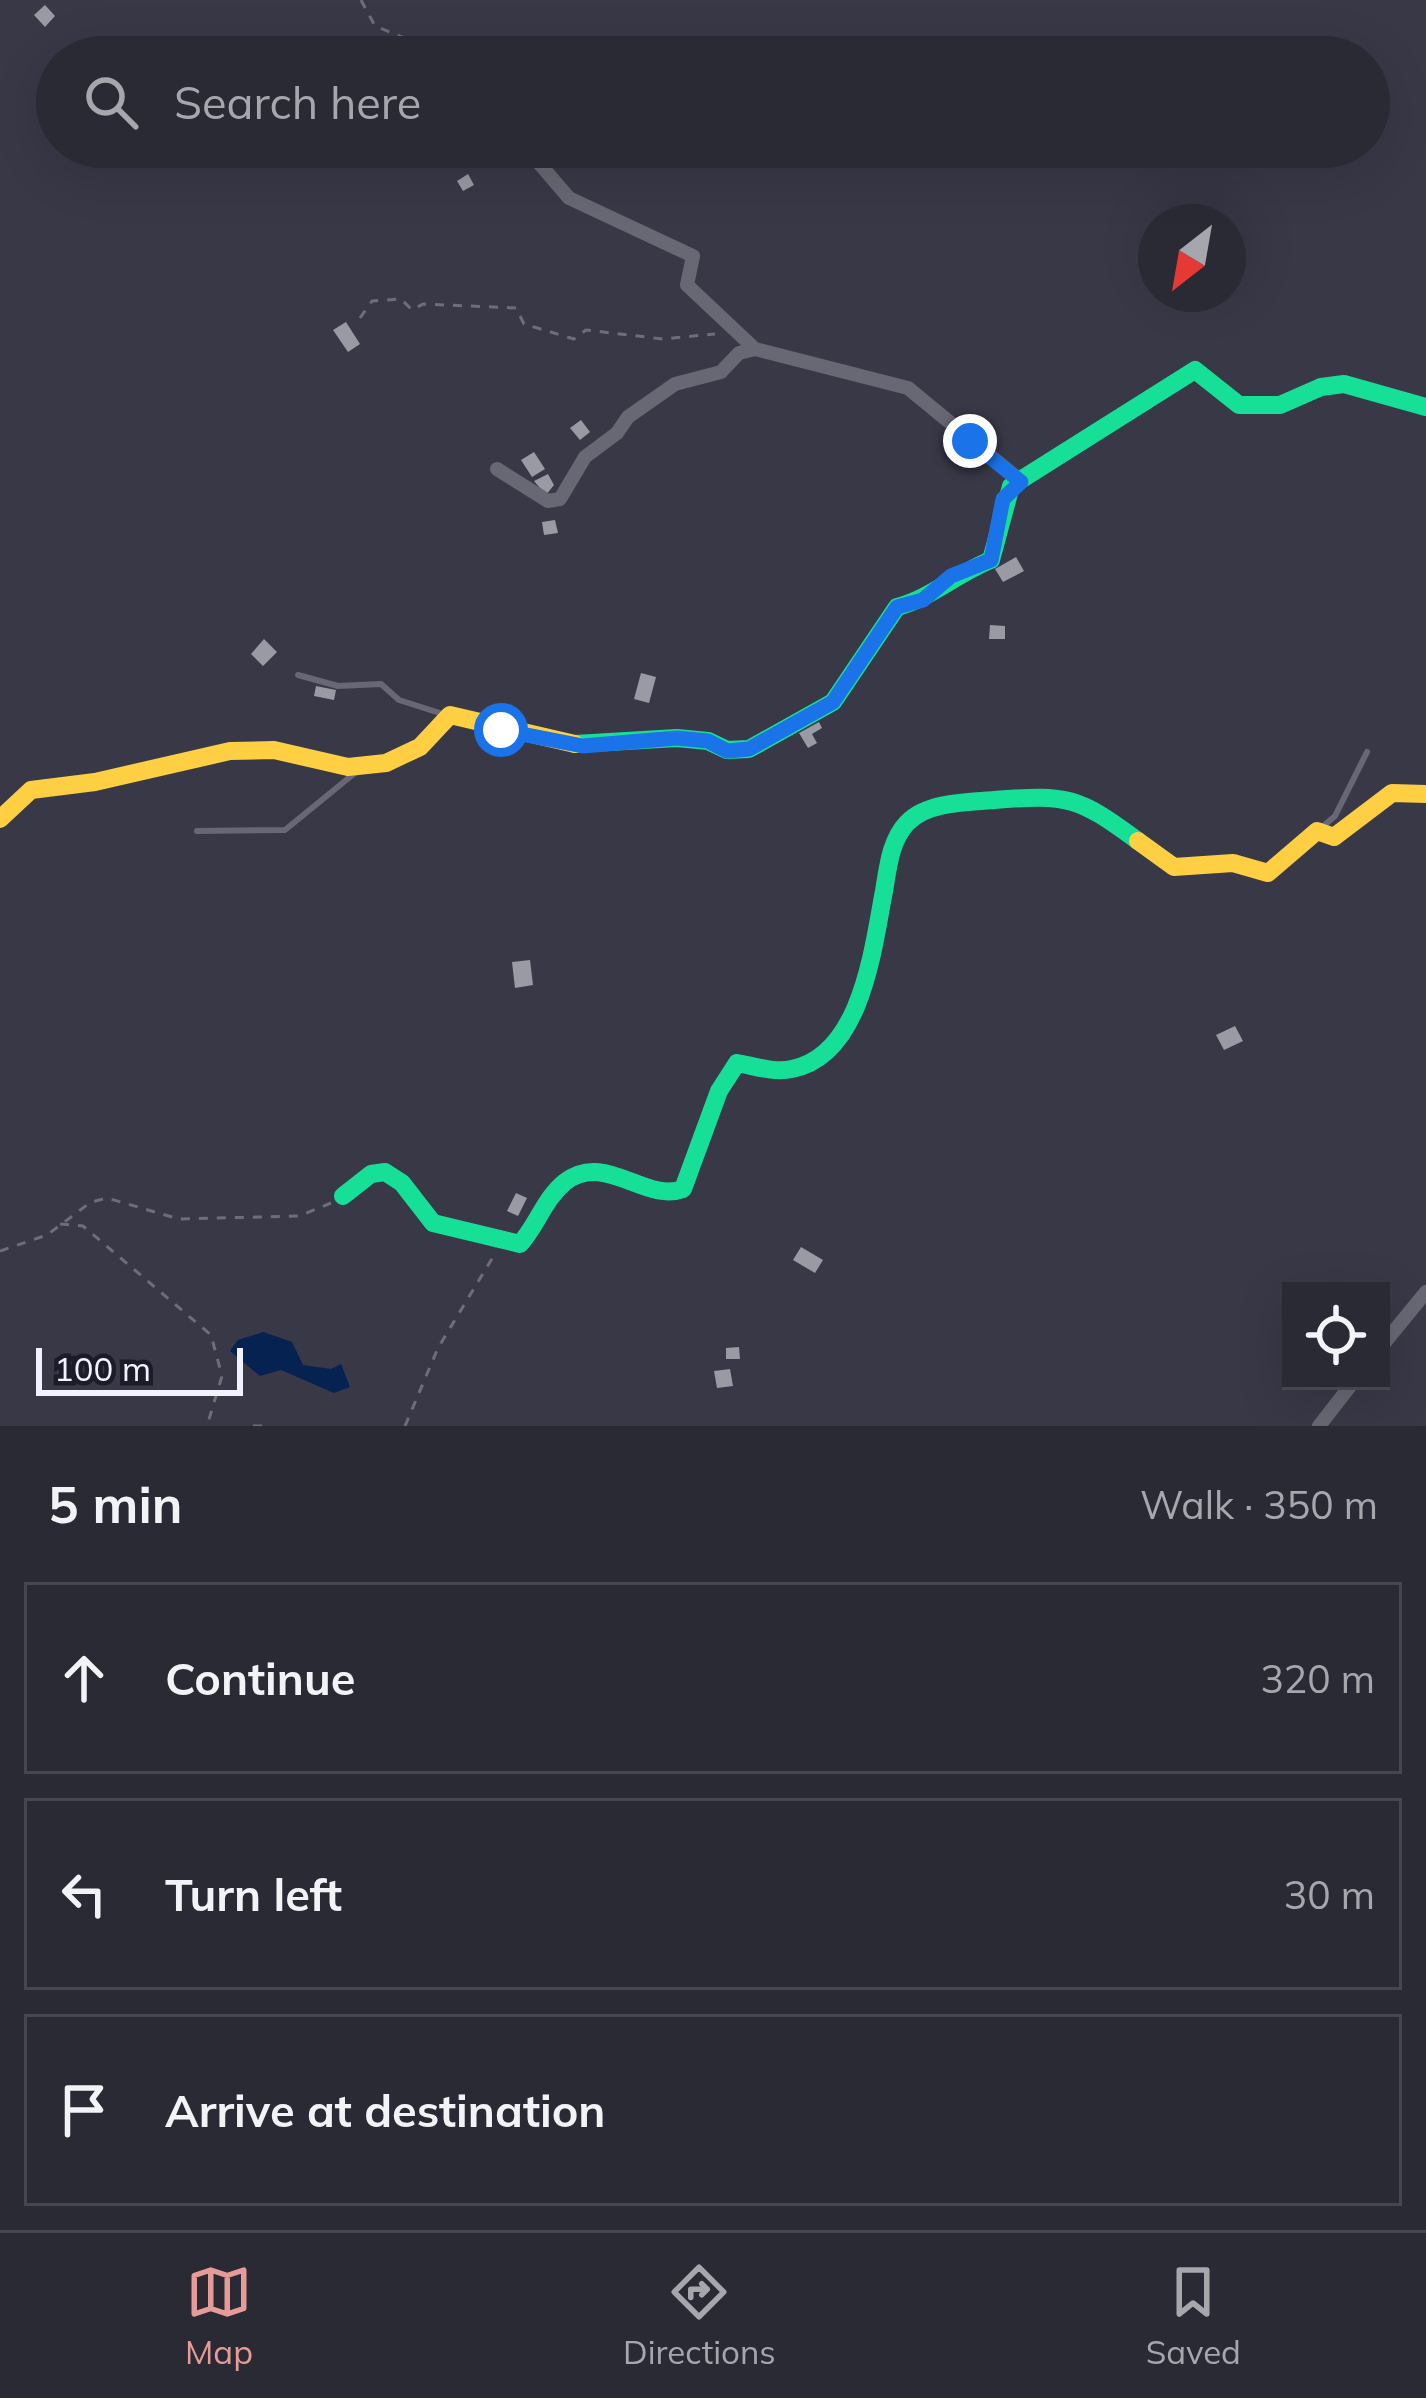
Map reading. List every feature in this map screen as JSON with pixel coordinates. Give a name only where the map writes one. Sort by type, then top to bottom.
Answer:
[{"type":"street","points":[[543,168],[568,198],[693,256],[687,285],[755,349]]},
{"type":"street","points":[[497,469],[548,501],[560,499],[585,457],[617,433],[628,417],[675,384],[721,372],[740,353],[755,349],[908,388],[1021,482]]},
{"type":"street","points":[[0,819],[27,792],[135,776],[251,748],[286,749],[307,760],[359,770],[382,768],[418,753],[450,716],[583,746],[677,738],[708,741],[727,751],[749,749],[833,702],[897,607],[923,600],[951,576],[991,560],[1003,499],[1021,482],[1195,370],[1239,405],[1280,405],[1344,384],[1426,407]]},
{"type":"street","points":[[343,1196],[356,1183],[385,1172],[402,1183],[433,1223],[464,1225],[499,1244],[520,1244],[537,1228],[552,1195],[583,1172],[598,1168],[672,1193],[683,1189],[706,1142],[725,1075],[737,1063],[793,1069],[815,1061],[849,1029],[894,842],[910,819],[987,801],[1053,796],[1085,802],[1174,867],[1233,863],[1268,873],[1316,831],[1334,837],[1392,793],[1426,794]]},
{"type":"street","points":[[1390,1336],[1426,1292]]},
{"type":"street","points":[[1319,1426],[1347,1390]]},
{"type":"lane","points":[[298,674],[338,686],[381,685],[412,706],[450,716]]},
{"type":"lane","points":[[1316,831],[1335,815],[1367,752]]},
{"type":"lane","points":[[197,831],[285,830],[359,770]]},
{"type":"path","points":[[361,0],[375,26],[390,36]]},
{"type":"path","points":[[360,318],[371,301],[401,299],[412,310],[423,304],[516,308],[524,324],[574,339],[586,330],[676,339],[733,328]]},
{"type":"path","points":[[0,1251],[47,1235],[106,1198],[179,1219],[299,1216],[343,1196]]},
{"type":"path","points":[[58,1224],[82,1226],[211,1335],[223,1376],[207,1426]]},
{"type":"path","points":[[404,1426],[438,1348],[486,1274],[499,1244]]},
{"type":"path","points":[[253,1426],[262,1426]]},
{"type":"water","points":[[263,1332],[292,1342],[303,1365],[331,1369],[341,1364],[350,1387],[334,1393],[281,1370],[260,1376],[230,1351],[238,1340]]},
{"type":"building","points":[[45,5],[55,16],[45,27],[34,15]]},
{"type":"building","points":[[468,174],[474,185],[463,191],[457,181]]},
{"type":"building","points":[[346,322],[360,344],[348,352],[333,330]]},
{"type":"building","points":[[581,420],[590,432],[580,440],[570,428]]},
{"type":"building","points":[[534,452],[545,469],[532,477],[521,460]]},
{"type":"building","points":[[548,474],[554,485],[546,495],[534,481]]},
{"type":"building","points":[[555,520],[558,533],[544,535],[542,522]]},
{"type":"building","points":[[1016,557],[1024,571],[1003,582],[995,569]]},
{"type":"building","points":[[990,625],[1005,626],[1005,639],[989,639]]},
{"type":"building","points":[[264,639],[277,652],[263,666],[251,654]]},
{"type":"building","points":[[641,673],[656,677],[649,703],[634,699]]},
{"type":"building","points":[[316,686],[336,690],[334,700],[314,696]]},
{"type":"building","points":[[819,722],[822,728],[812,734],[817,743],[808,748],[799,733]]},
{"type":"building","points":[[530,960],[533,985],[515,988],[512,962]]},
{"type":"building","points":[[1235,1026],[1243,1041],[1224,1050],[1216,1035]]},
{"type":"building","points":[[516,1193],[527,1198],[518,1216],[507,1211]]},
{"type":"building","points":[[801,1247],[823,1260],[815,1273],[793,1260]]},
{"type":"building","points":[[739,1347],[740,1359],[726,1359],[726,1348]]},
{"type":"building","points":[[730,1369],[733,1386],[717,1388],[714,1371]]},
{"type":"traffic: fast","points":[[575,744],[677,738],[708,741],[727,750],[749,749],[833,702],[897,607],[991,560],[1011,486],[1195,370],[1239,405],[1280,405],[1321,387],[1344,384],[1426,407]]},
{"type":"traffic: fast","points":[[343,1196],[371,1174],[385,1172],[402,1183],[433,1223],[520,1244],[558,1188],[580,1174],[610,1174],[654,1189],[683,1189],[719,1091],[737,1063],[792,1069],[816,1060],[849,1022],[869,969],[893,846],[915,816],[960,803],[1057,799],[1086,807],[1138,841]]},
{"type":"traffic: slow","points":[[0,819],[31,790],[95,782],[230,751],[274,750],[348,767],[386,763],[420,747],[450,715],[575,744]]},
{"type":"traffic: slow","points":[[1138,841],[1174,867],[1233,863],[1268,873],[1317,831],[1334,837],[1392,793],[1426,794]]},
{"type":"route","points":[[501,730],[583,746],[677,738],[708,741],[727,751],[749,749],[833,702],[897,607],[923,600],[951,576],[991,560],[999,539],[997,520],[1003,499],[1011,486],[1021,482],[970,441]]}]
